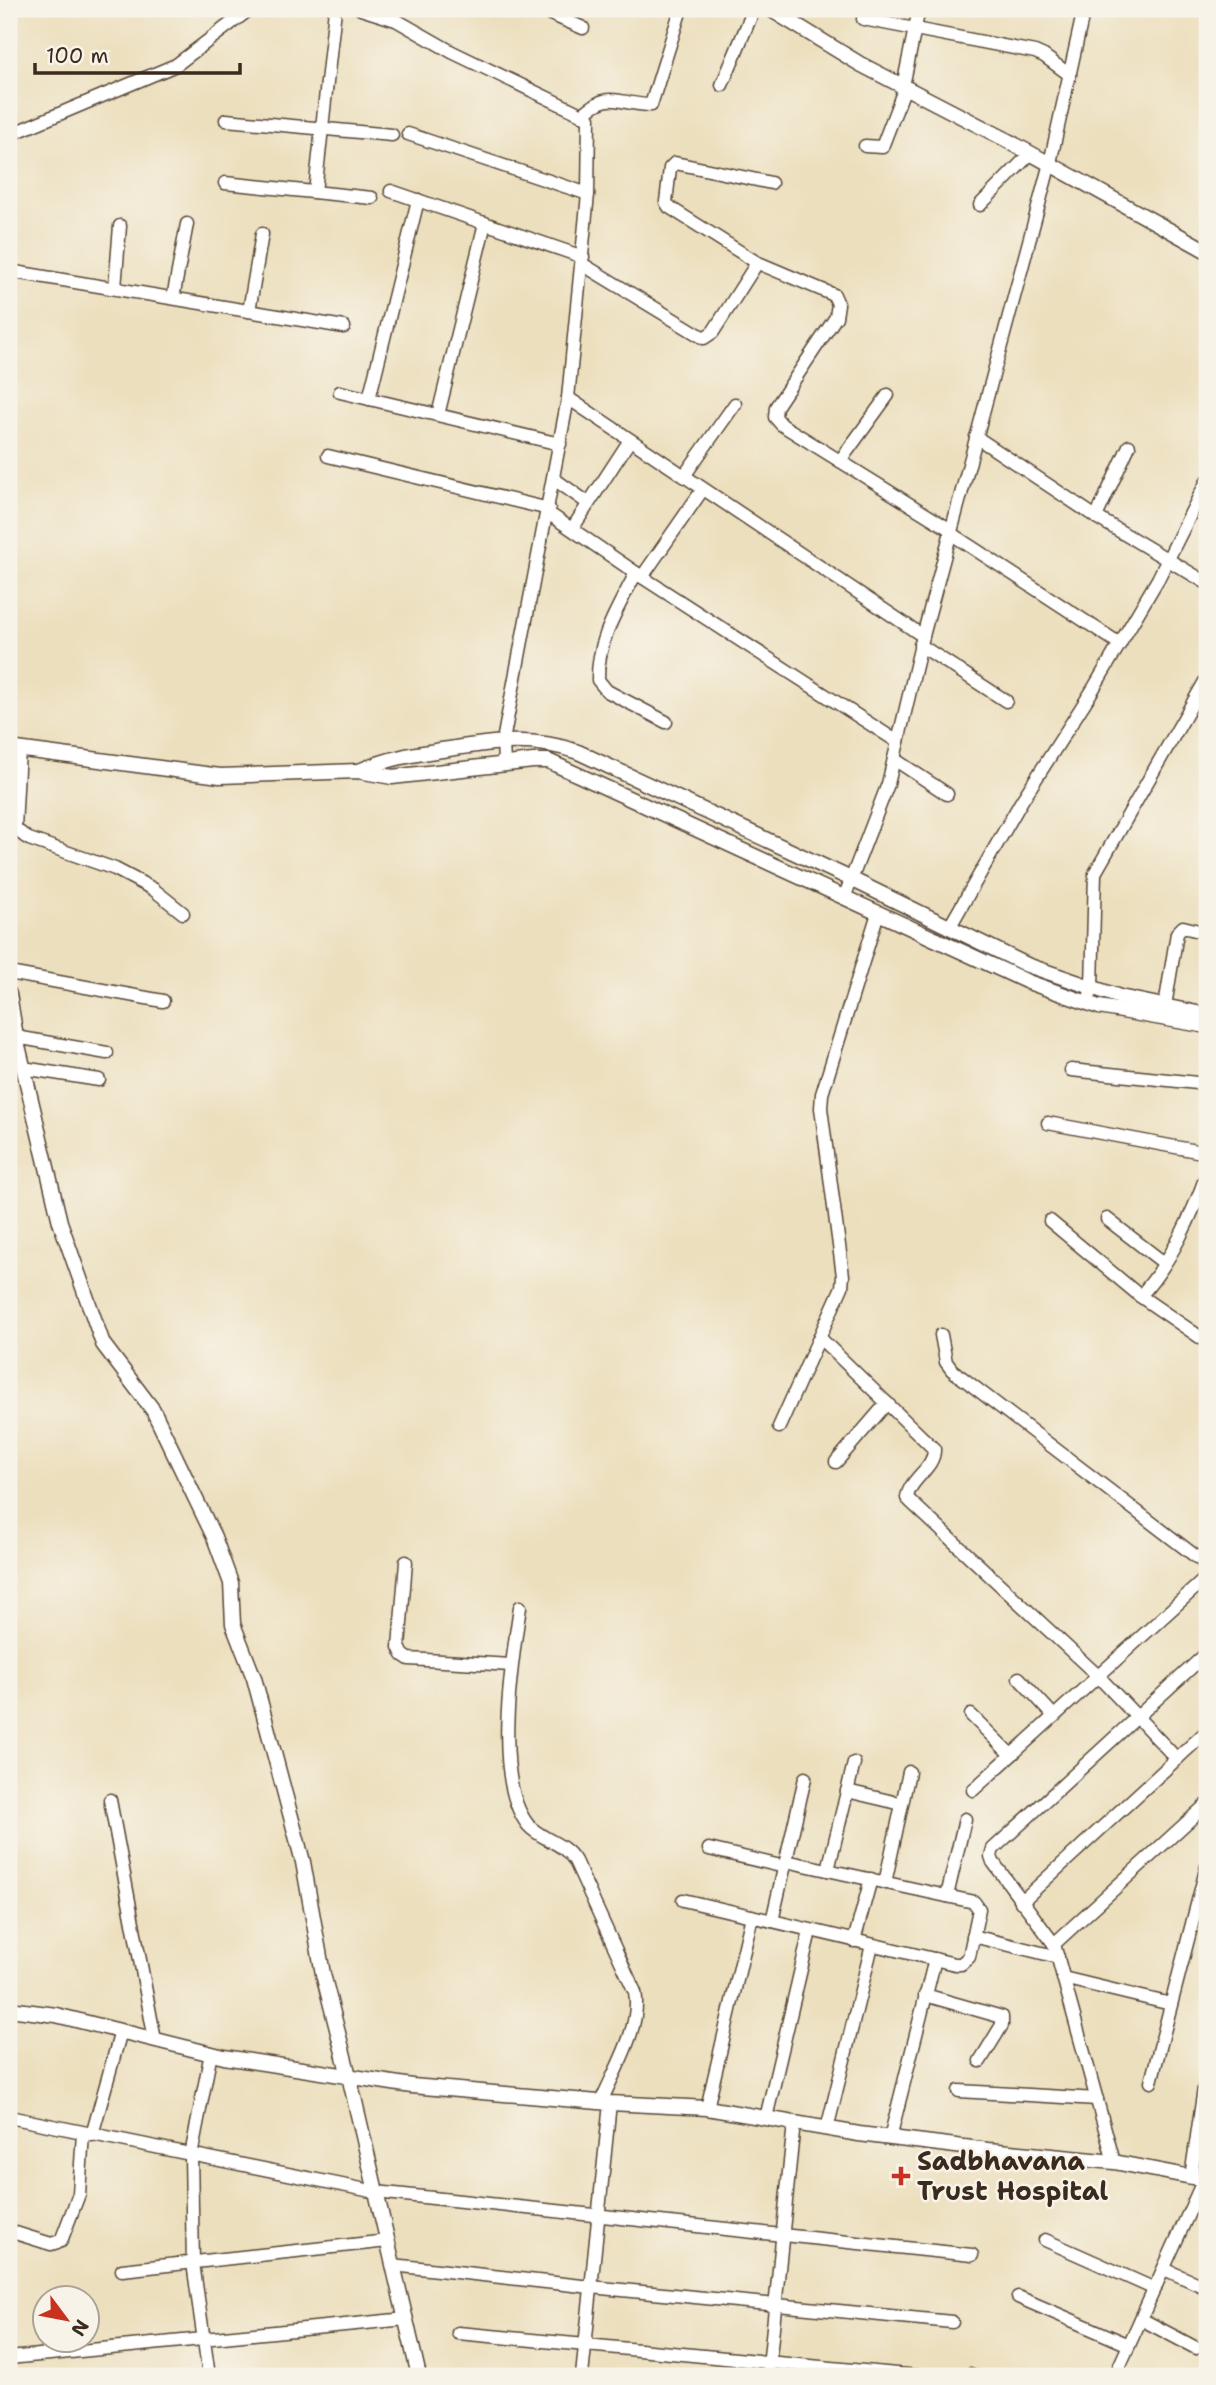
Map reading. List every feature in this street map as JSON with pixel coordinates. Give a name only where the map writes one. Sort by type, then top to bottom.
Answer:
[{"type":"street","points":[[9,135],[176,65],[250,9]]},
{"type":"street","points":[[314,192],[335,9]]},
{"type":"street","points":[[361,9],[398,14],[452,52],[589,118],[588,194],[568,398],[503,741],[504,764]]},
{"type":"street","points":[[539,9],[583,28]]},
{"type":"street","points":[[582,115],[597,102],[606,99],[651,105],[681,9]]},
{"type":"street","points":[[722,85],[754,9]]},
{"type":"street","points":[[770,9],[860,64],[1050,163],[1207,251]]},
{"type":"street","points":[[864,146],[882,146],[904,87],[919,9]]},
{"type":"street","points":[[844,898],[888,785],[950,531],[1050,163],[1083,9]]},
{"type":"street","points":[[863,19],[1035,52],[1070,75]]},
{"type":"street","points":[[226,120],[393,135]]},
{"type":"street","points":[[408,134],[588,194]]},
{"type":"street","points":[[980,205],[1031,153]]},
{"type":"street","points":[[771,183],[675,163],[670,168],[667,205],[757,263],[829,292],[837,300],[836,317],[775,411],[778,422],[950,531],[1120,644]]},
{"type":"street","points":[[225,183],[372,198]]},
{"type":"street","points":[[391,191],[583,260],[704,338],[713,332],[757,263]]},
{"type":"street","points":[[369,399],[418,200]]},
{"type":"street","points":[[438,415],[485,223]]},
{"type":"street","points":[[173,298],[187,225]]},
{"type":"street","points":[[115,288],[120,226]]},
{"type":"street","points":[[249,311],[262,234]]},
{"type":"street","points":[[9,271],[344,327]]},
{"type":"street","points":[[9,310],[9,324]]},
{"type":"street","points":[[340,392],[560,444]]},
{"type":"street","points":[[840,461],[888,395]]},
{"type":"street","points":[[568,398],[1006,701]]},
{"type":"street","points":[[684,476],[735,404]]},
{"type":"street","points":[[976,437],[1096,517],[1207,583]]},
{"type":"street","points":[[572,529],[630,440]]},
{"type":"street","points":[[1096,517],[1129,446]]},
{"type":"street","points":[[328,456],[548,511],[639,575],[898,742]]},
{"type":"street","points":[[554,479],[589,503]]},
{"type":"street","points":[[949,928],[1021,802],[1169,561],[1207,481]]},
{"type":"street","points":[[666,722],[607,691],[598,680],[598,664],[607,629],[639,575],[703,489]]},
{"type":"street","points":[[1088,1003],[1092,987],[1095,873],[1207,678]]},
{"type":"street","points":[[358,771],[397,756],[503,741],[545,744],[578,752],[1027,965],[1121,997],[1207,1015]]},
{"type":"street","points":[[183,913],[153,890],[114,869],[29,839],[12,827],[14,748],[220,776],[358,771],[392,777],[540,760],[555,764],[1028,982],[1113,1010],[1207,1026]]},
{"type":"street","points":[[894,759],[947,794]]},
{"type":"street","points":[[779,1427],[838,1298],[843,1276],[821,1108],[822,1094],[878,913]]},
{"type":"street","points":[[1165,1006],[1177,933],[1183,927],[1207,933]]},
{"type":"street","points":[[9,972],[163,1000]]},
{"type":"street","points":[[9,995],[16,1037],[60,1222],[103,1344],[153,1410],[214,1537],[231,1583],[233,1625],[254,1678],[303,1862],[323,1974],[419,2376]]},
{"type":"street","points":[[16,1037],[107,1053]]},
{"type":"street","points":[[23,1068],[99,1080]]},
{"type":"street","points":[[1071,1070],[1207,1084]]},
{"type":"street","points":[[1048,1123],[1207,1153]]},
{"type":"street","points":[[1140,1296],[1153,1282],[1197,1204],[1207,1172]]},
{"type":"street","points":[[1107,1219],[1164,1263]]},
{"type":"street","points":[[1050,1221],[1140,1296],[1207,1342]]},
{"type":"street","points":[[942,1335],[946,1362],[952,1370],[1207,1565]]},
{"type":"street","points":[[820,1338],[932,1446],[935,1453],[933,1458],[908,1490],[907,1497],[911,1502],[1098,1676],[1177,1759]]},
{"type":"street","points":[[836,1462],[887,1403]]},
{"type":"street","points":[[406,1562],[399,1647],[402,1655],[409,1659],[511,1665]]},
{"type":"street","points":[[973,1790],[1207,1577]]},
{"type":"street","points":[[520,1607],[511,1665],[508,1765],[511,1788],[528,1824],[570,1854],[635,1992],[637,2012],[605,2102],[598,2217],[582,2376]]},
{"type":"street","points":[[1114,2162],[1056,1951],[991,1856],[993,1849],[1207,1653]]},
{"type":"street","points":[[1018,1678],[1054,1716]]},
{"type":"street","points":[[971,1715],[1011,1755]]},
{"type":"street","points":[[1021,1902],[1207,1731]]},
{"type":"street","points":[[828,1870],[854,1763]]},
{"type":"street","points":[[885,1883],[909,1772]]},
{"type":"street","points":[[772,1921],[805,1778]]},
{"type":"street","points":[[847,1791],[902,1804]]},
{"type":"street","points":[[110,1800],[155,2039]]},
{"type":"street","points":[[1056,1951],[1207,1804]]},
{"type":"street","points":[[947,1896],[965,1819]]},
{"type":"street","points":[[683,1900],[934,1959],[961,1964],[969,1957],[978,1905],[828,1870],[709,1849]]},
{"type":"street","points":[[1151,2082],[1171,2004],[1202,1906],[1207,1866]]},
{"type":"street","points":[[854,1941],[871,1880]]},
{"type":"street","points":[[707,2108],[752,1916]]},
{"type":"street","points":[[766,2118],[810,1931]]},
{"type":"street","points":[[973,1936],[1056,1951]]},
{"type":"street","points":[[827,2129],[872,1945]]},
{"type":"street","points":[[890,2138],[934,1959]]},
{"type":"street","points":[[1063,1978],[1171,2004]]},
{"type":"street","points":[[925,1995],[1002,2017],[1002,2025],[980,2061]]},
{"type":"street","points":[[9,2009],[56,2015],[211,2053],[412,2086],[707,2108],[890,2138],[1114,2162],[1201,2179]]},
{"type":"street","points":[[9,2231],[51,2244],[61,2241],[79,2194],[88,2134],[121,2031]]},
{"type":"street","points":[[209,2376],[193,2263],[191,2155],[211,2053]]},
{"type":"street","points":[[1115,2376],[1201,2179],[1204,2088]]},
{"type":"street","points":[[959,2091],[1097,2099]]},
{"type":"street","points":[[9,2118],[376,2192],[972,2255]]},
{"type":"street","points":[[768,2370],[794,2123]]},
{"type":"street","points":[[1045,2240],[1154,2289]]},
{"type":"street","points":[[122,2270],[388,2241]]},
{"type":"street","points":[[393,2265],[952,2322]]},
{"type":"street","points":[[1164,2269],[1207,2288]]},
{"type":"street","points":[[1018,2297],[1129,2345]]},
{"type":"street","points":[[9,2358],[406,2319]]},
{"type":"street","points":[[1141,2319],[1196,2348]]},
{"type":"street","points":[[458,2333],[585,2346],[768,2370],[918,2376]]},
{"type":"place","name":"Sadbhavana Trust Hospital","points":[[901,2176]]}]
